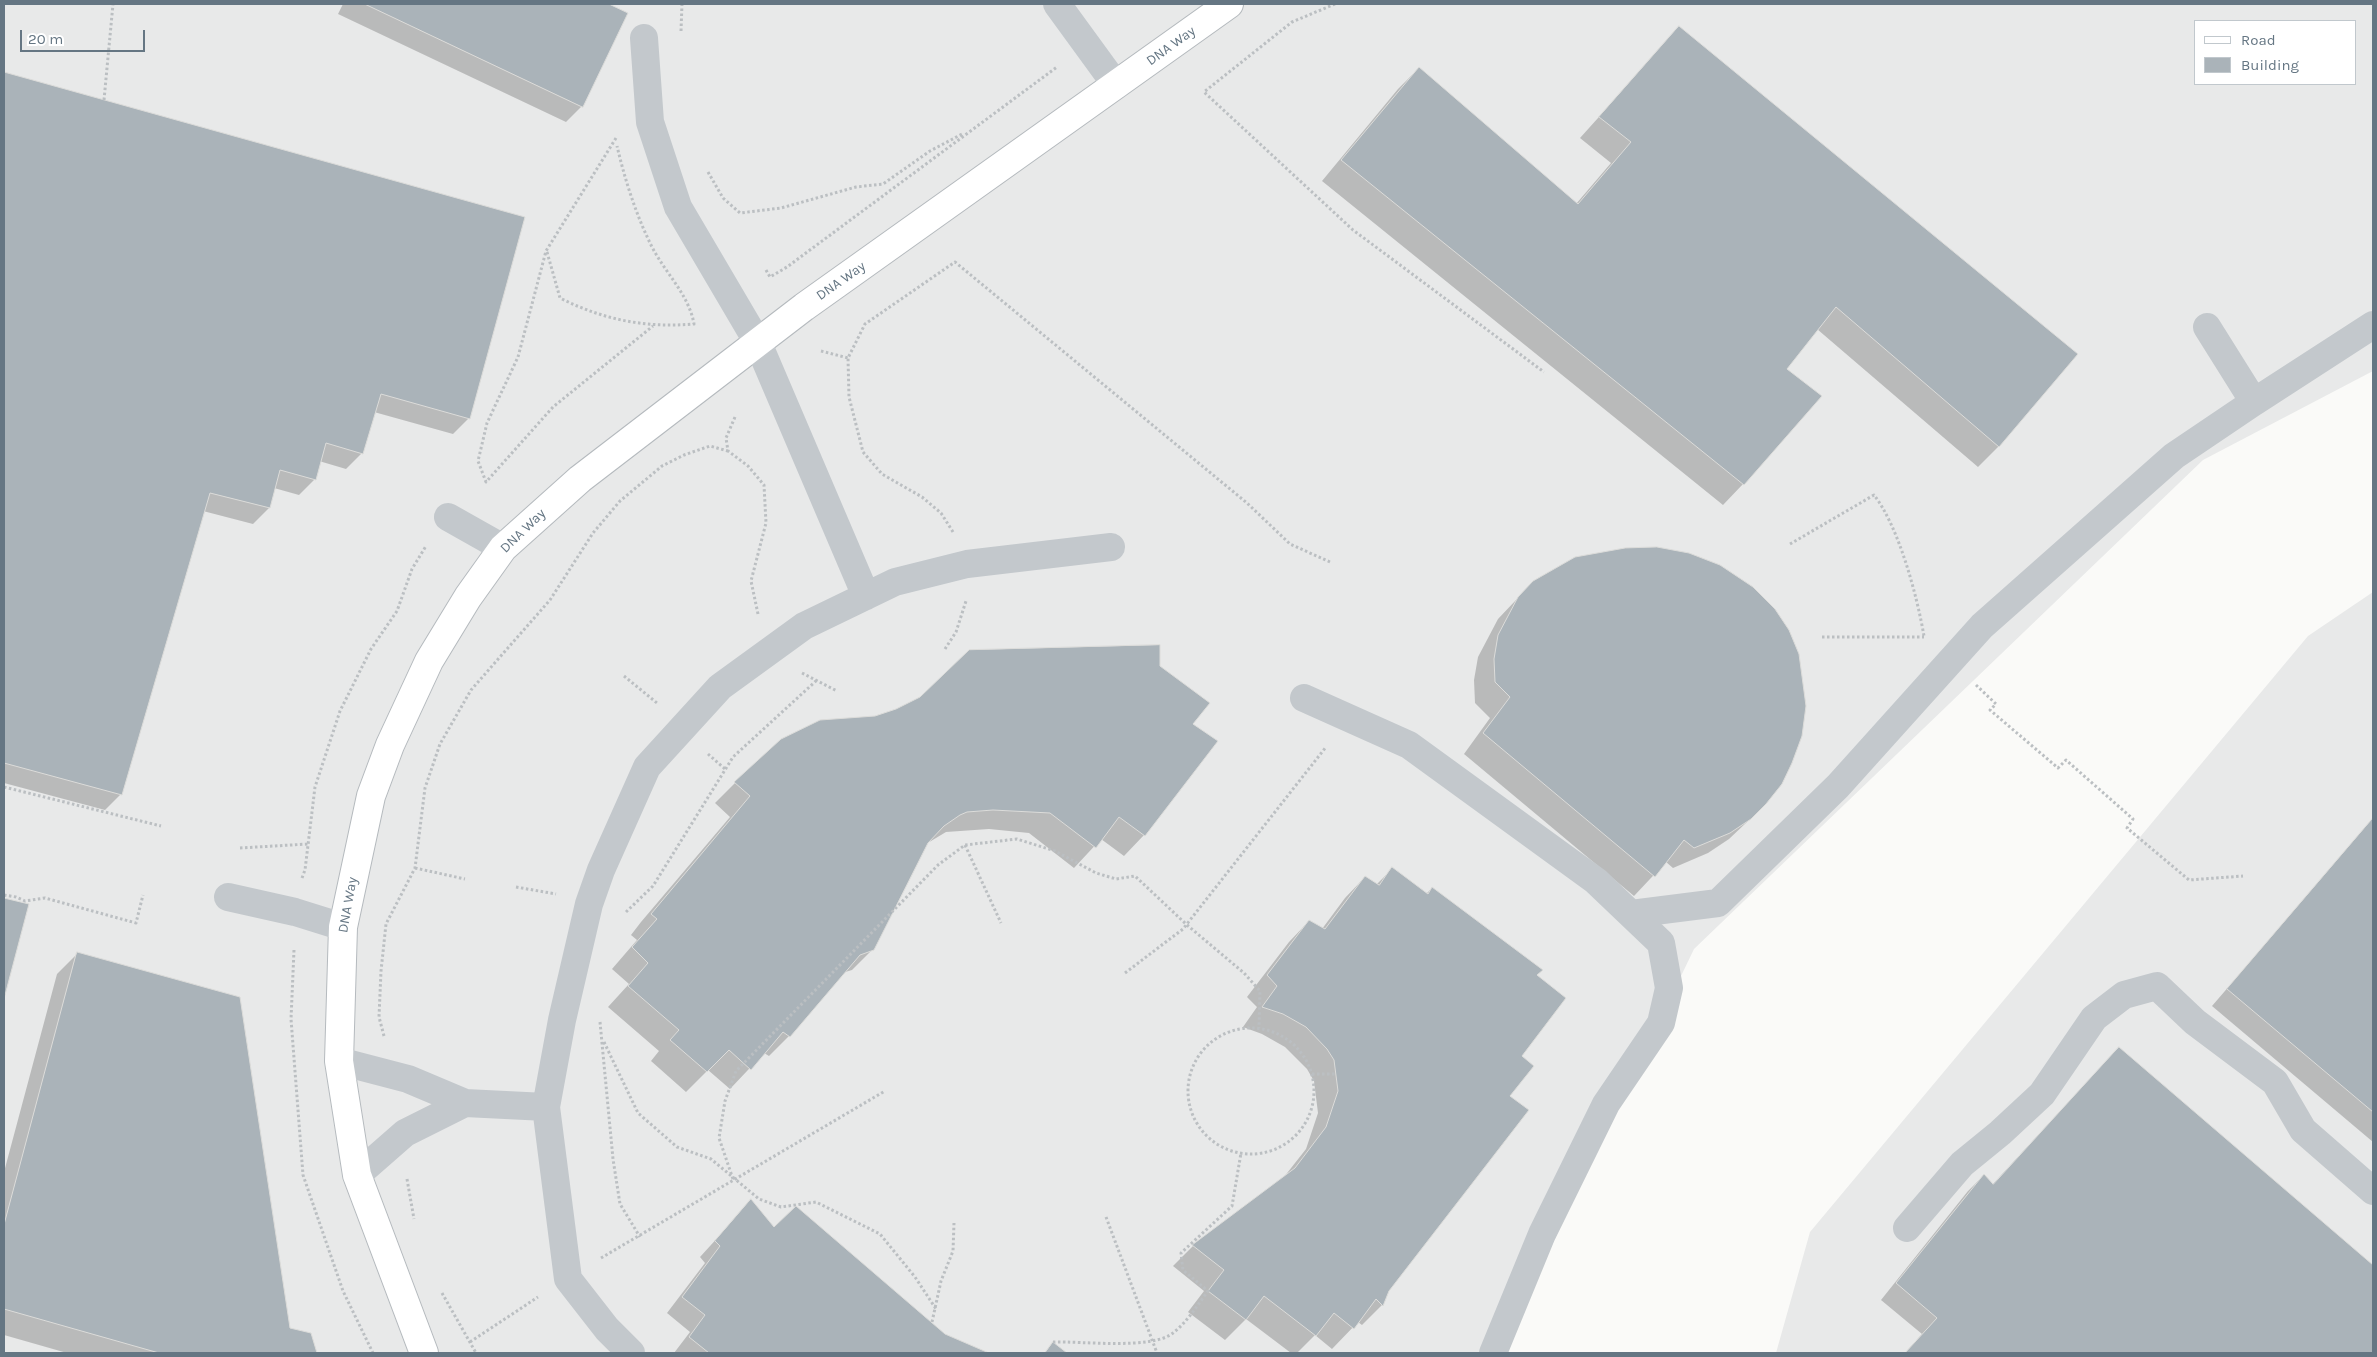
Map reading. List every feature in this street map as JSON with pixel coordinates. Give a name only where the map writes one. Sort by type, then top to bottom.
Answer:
[{"type":"main road","name":"DNA Way","points":[[424,1353],[357,1175],[339,1060],[343,927],[371,796],[390,745],[429,662],[468,597],[503,548],[580,479],[804,307],[1229,4]]},
{"type":"lane","points":[[1056,4],[1116,85]]},
{"type":"lane","points":[[644,38],[650,122],[678,207],[758,343],[866,596]]},
{"type":"lane","points":[[1631,914],[1718,904],[1838,786],[1982,626],[2174,456],[2373,325]]},
{"type":"lane","points":[[2208,327],[2254,402]]},
{"type":"lane","points":[[448,517],[503,548]]},
{"type":"lane","points":[[631,1353],[607,1329],[568,1279],[546,1107],[562,1020],[588,904],[601,870],[647,767],[720,687],[804,626],[895,582],[967,564],[1111,547]]},
{"type":"lane","points":[[1304,698],[1409,745],[1596,881],[1661,943],[1669,988],[1661,1023],[1606,1104],[1542,1234],[1493,1353]]},
{"type":"lane","points":[[228,897],[296,912],[343,927]]},
{"type":"lane","points":[[1908,1228],[1962,1164],[2000,1133],[2042,1094],[2094,1018],[2124,995],[2157,986],[2194,1022],[2274,1082],[2303,1130],[2373,1192]]},
{"type":"lane","points":[[339,1060],[408,1079],[465,1103],[546,1107]]},
{"type":"lane","points":[[357,1175],[404,1132],[465,1103]]},
{"type":"path","points":[[104,100],[113,4]]},
{"type":"path","points":[[1335,4],[1292,22],[1204,92],[1353,230],[1544,372]]},
{"type":"path","points":[[766,270],[770,278],[1057,68]]},
{"type":"path","points":[[708,172],[723,198],[740,213],[781,208],[856,187],[883,184],[930,151],[974,129]]},
{"type":"path","points":[[616,138],[546,251],[518,357],[487,423],[478,461],[486,482],[553,407],[653,326]]},
{"type":"path","points":[[546,251],[560,298],[590,313],[653,326],[694,324]]},
{"type":"path","points":[[955,535],[941,513],[922,497],[882,474],[863,452],[849,398],[848,358],[865,324],[955,262],[1246,503],[1290,544],[1330,562]]},
{"type":"path","points":[[821,351],[848,358]]},
{"type":"path","points":[[728,451],[726,438],[734,417]]},
{"type":"path","points":[[386,1045],[379,1017],[386,924],[415,868],[425,788],[440,744],[471,690],[550,600],[593,534],[620,501],[662,466],[684,455],[710,446],[728,451],[748,466],[764,485],[766,524],[751,581],[758,614]]},
{"type":"path","points":[[1790,544],[1874,495],[1885,510],[1918,600],[1924,637],[1822,637]]},
{"type":"path","points":[[299,885],[305,870],[315,787],[340,711],[371,649],[397,611],[412,569],[432,538]]},
{"type":"path","points":[[945,649],[956,632],[969,593]]},
{"type":"path","points":[[801,672],[837,691]]},
{"type":"path","points":[[624,676],[662,707]]},
{"type":"path","points":[[620,917],[653,886],[733,757],[817,680]]},
{"type":"path","points":[[1970,680],[1996,704],[1990,710],[2058,768],[2066,760],[2133,819],[2127,828],[2189,880],[2242,876]]},
{"type":"path","points":[[1125,974],[1187,924],[1331,741]]},
{"type":"path","points":[[704,750],[725,769]]},
{"type":"path","points":[[4,787],[162,826]]},
{"type":"path","points":[[733,1179],[719,1138],[725,1102],[736,1071],[938,865],[965,845],[1017,840],[1055,851],[1096,872],[1116,879],[1135,876],[1244,973],[1260,991],[1259,1028]]},
{"type":"path","points":[[240,848],[308,844]]},
{"type":"path","points":[[965,845],[1001,923]]},
{"type":"path","points":[[415,868],[465,880]]},
{"type":"path","points":[[516,887],[559,895]]},
{"type":"path","points":[[4,895],[25,901],[45,898],[136,923],[142,895]]},
{"type":"path","points":[[294,949],[291,1019],[303,1175],[343,1291],[373,1353]]},
{"type":"path","points":[[1238,1028],[1259,1028],[1277,1033],[1293,1043],[1305,1057],[1312,1074],[1314,1095],[1309,1117],[1297,1135],[1280,1148],[1264,1153],[1241,1153],[1215,1144],[1200,1129],[1190,1110],[1188,1089],[1192,1069],[1208,1046],[1218,1037],[1238,1028]]},
{"type":"path","points":[[640,1237],[620,1204],[613,1159],[602,1039],[638,1113],[677,1146],[711,1159],[759,1199],[781,1207],[816,1202],[880,1234],[915,1277],[936,1308]]},
{"type":"path","points":[[1312,1074],[1337,1074]]},
{"type":"path","points":[[593,1263],[885,1091]]},
{"type":"path","points":[[1053,1342],[1080,1341],[1117,1344],[1152,1340],[1171,1335],[1188,1318],[1208,1291],[1183,1270],[1181,1252],[1232,1206],[1241,1153]]},
{"type":"path","points":[[405,1170],[415,1223]]},
{"type":"path","points":[[1106,1217],[1157,1353]]},
{"type":"path","points":[[932,1322],[941,1281],[953,1251],[954,1223]]},
{"type":"path","points":[[439,1284],[476,1353]]},
{"type":"path","points":[[470,1342],[546,1291]]},
{"type":"shaded area","points":[[4,4],[2373,4],[2373,371],[2203,460],[1694,949],[1500,1353],[4,1353]]},
{"type":"shaded area","points":[[2373,592],[2373,1353],[1776,1353],[1810,1232],[2308,636]]},
{"type":"building","points":[[365,4],[609,4],[628,13],[583,107]]},
{"type":"building","points":[[1679,26],[2078,354],[1999,447],[1836,307],[1787,369],[1822,396],[1744,485],[1341,160],[1419,67],[1578,204],[1631,142],[1599,117]]},
{"type":"building","points":[[4,72],[525,217],[470,419],[381,394],[363,454],[326,443],[316,480],[280,470],[270,508],[210,493],[122,795],[4,763]]},
{"type":"building","points":[[1657,547],[1689,553],[1720,565],[1753,587],[1775,609],[1789,630],[1799,654],[1806,706],[1802,736],[1792,763],[1782,784],[1766,804],[1751,819],[1730,833],[1694,848],[1684,840],[1655,877],[1483,733],[1510,697],[1495,682],[1494,659],[1498,635],[1518,597],[1533,581],[1575,557],[1625,548]]},
{"type":"building","points":[[1160,645],[1160,666],[1210,703],[1193,724],[1218,741],[1145,836],[1119,817],[1096,848],[1050,813],[993,810],[967,812],[960,815],[944,826],[928,843],[874,950],[860,955],[790,1037],[783,1032],[751,1070],[729,1050],[707,1072],[670,1040],[679,1030],[628,986],[648,963],[632,947],[657,919],[651,914],[750,796],[734,782],[781,739],[820,720],[875,716],[896,709],[920,697],[969,650]]},
{"type":"building","points":[[2373,818],[2373,1112],[2227,989]]},
{"type":"building","points":[[1392,867],[1428,894],[1432,887],[1543,970],[1537,975],[1566,998],[1522,1056],[1534,1066],[1510,1096],[1529,1110],[1389,1291],[1383,1306],[1376,1299],[1354,1329],[1334,1313],[1316,1336],[1264,1296],[1246,1320],[1208,1291],[1224,1270],[1192,1245],[1295,1168],[1326,1127],[1338,1091],[1334,1060],[1327,1049],[1306,1027],[1283,1014],[1262,1007],[1277,986],[1267,975],[1309,920],[1325,929],[1365,876],[1379,885]]},
{"type":"building","points":[[4,898],[29,904],[4,999]]},
{"type":"building","points":[[77,952],[240,997],[290,1328],[311,1333],[317,1353],[159,1353],[4,1309],[4,1225]]},
{"type":"building","points":[[2119,1047],[2373,1265],[2373,1353],[1905,1353],[1937,1318],[1896,1283],[1984,1174],[1993,1184]]},
{"type":"building","points":[[751,1199],[774,1227],[796,1206],[945,1334],[989,1353],[709,1353],[689,1337],[705,1315],[682,1297],[720,1246],[715,1241]]},
{"type":"building","points":[[1053,1342],[1067,1353],[1045,1353]]}]
